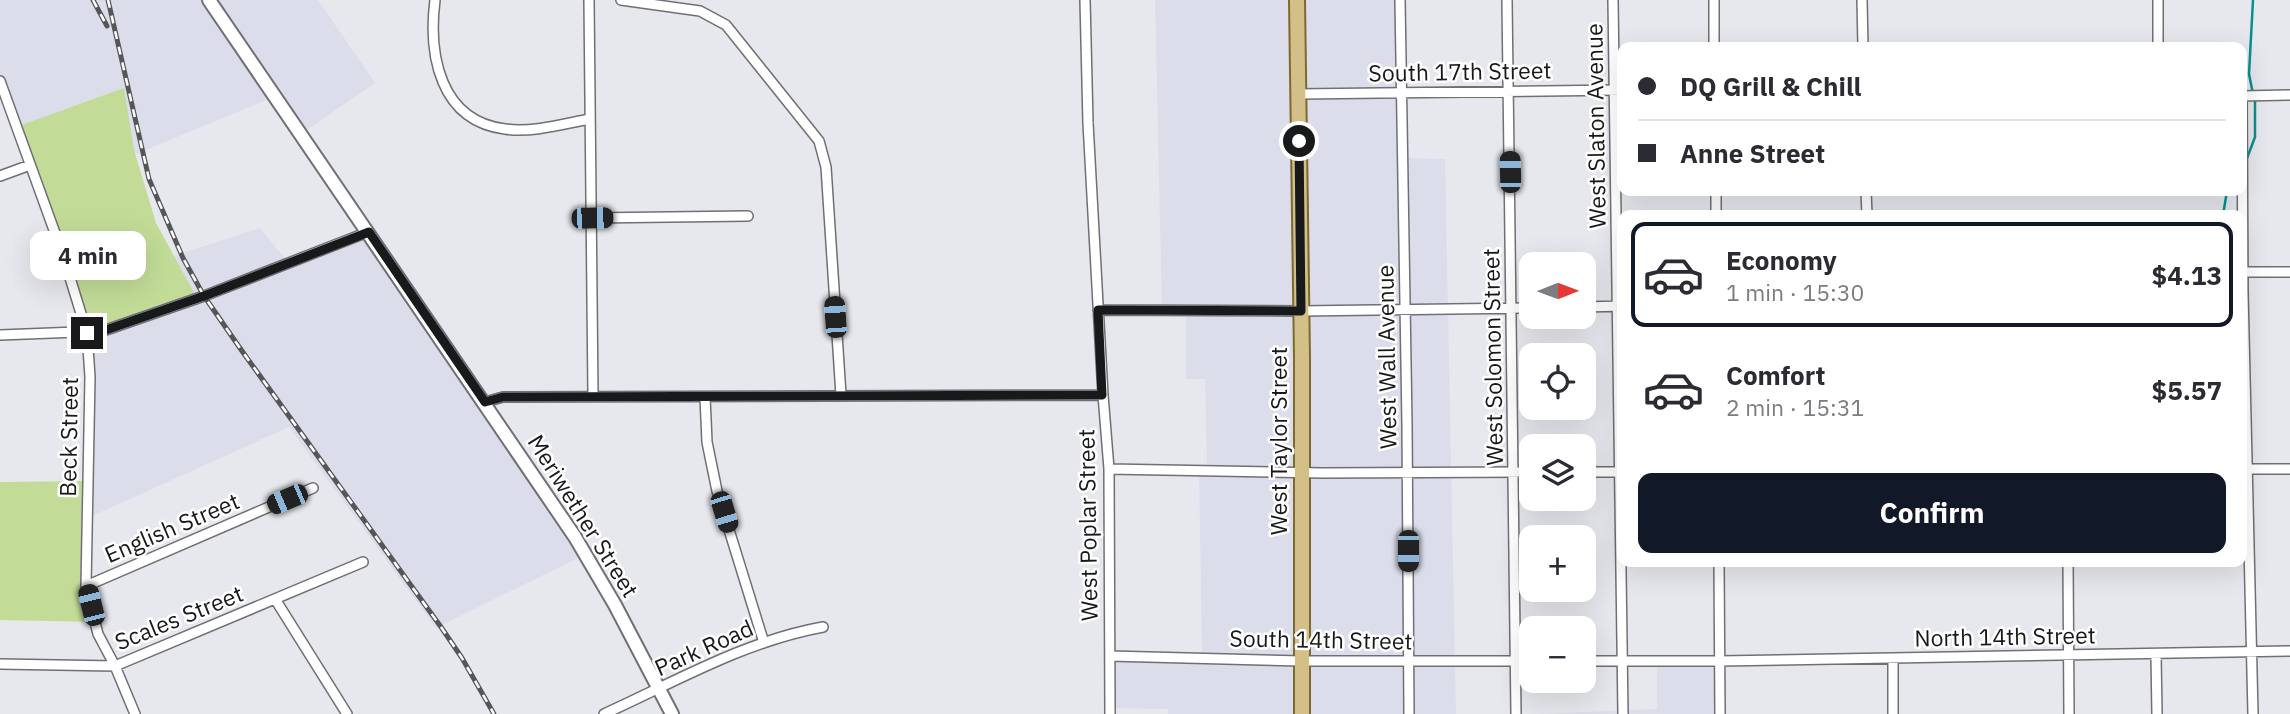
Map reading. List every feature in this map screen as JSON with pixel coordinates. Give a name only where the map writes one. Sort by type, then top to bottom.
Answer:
[{"type":"main road","name":"West Taylor Street","points":[[1297,0],[1302,714]]},
{"type":"street","name":"Meriwether Street","points":[[209,0],[575,537],[615,605],[672,714]]},
{"type":"street","points":[[435,0],[432,21],[434,52],[443,85],[459,109],[482,125],[507,130],[540,128],[590,119]]},
{"type":"street","points":[[589,0],[593,396]]},
{"type":"street","points":[[621,0],[700,11],[726,25],[819,141],[826,167],[841,395]]},
{"type":"street","name":"West Poplar Street","points":[[1084,0],[1102,395],[1109,469],[1110,714]]},
{"type":"street","name":"West Wall Avenue","points":[[1400,0],[1409,714]]},
{"type":"street","name":"West Solomon Street","points":[[1507,0],[1516,714]]},
{"type":"street","name":"West Slaton Avenue","points":[[1613,0],[1617,60]]},
{"type":"street","points":[[1714,0],[1714,42]]},
{"type":"street","points":[[1862,0],[1863,42]]},
{"type":"street","points":[[2158,0],[2158,42]]},
{"type":"street","name":"Beck Street","points":[[0,81],[87,333],[90,391],[86,586],[98,634],[135,714]]},
{"type":"street","name":"South 17th Street","points":[[1298,94],[1617,90]]},
{"type":"street","points":[[2247,96],[2290,95]]},
{"type":"street","points":[[0,176],[30,165]]},
{"type":"street","points":[[592,218],[748,216]]},
{"type":"street","points":[[0,335],[103,331],[369,232]]},
{"type":"street","points":[[2247,272],[2290,272]]},
{"type":"street","points":[[1596,307],[1617,306]]},
{"type":"street","points":[[1098,310],[1519,308]]},
{"type":"street","points":[[485,402],[503,397],[1102,395]]},
{"type":"street","points":[[705,397],[707,442],[717,491],[764,643]]},
{"type":"street","points":[[1109,469],[1519,472]]},
{"type":"street","points":[[2247,469],[2290,469]]},
{"type":"street","points":[[1596,472],[1617,472]]},
{"type":"street","name":"English Street","points":[[86,586],[313,488]]},
{"type":"street","points":[[2247,538],[2253,714]]},
{"type":"street","name":"Scales Street","points":[[0,664],[115,666],[363,562]]},
{"type":"street","name":"West Slaton Avenue","points":[[1622,567],[1623,714]]},
{"type":"street","points":[[1719,567],[1720,714]]},
{"type":"street","points":[[2068,567],[2069,714]]},
{"type":"street","points":[[275,599],[347,714]]},
{"type":"street","name":"Park Road","points":[[604,714],[703,667],[792,632],[823,627]]},
{"type":"street","name":"North 14th Street","points":[[1720,661],[2290,651]]},
{"type":"street","points":[[2156,654],[2157,714]]},
{"type":"street","name":"South 14th Street","points":[[1110,656],[1303,661],[1516,661]]},
{"type":"street","points":[[1893,658],[1893,714]]},
{"type":"street","points":[[1596,661],[1720,661]]},
{"type":"shaded area","points":[[0,0],[318,0],[375,83],[304,132],[276,96],[136,154],[134,150],[16,127],[0,79]]},
{"type":"shaded area","points":[[1155,0],[1402,0],[1403,158],[1445,159],[1456,714],[1168,714],[1168,709],[1112,708],[1114,656],[1202,657],[1199,467],[1207,466],[1205,379],[1186,379],[1186,311],[1162,311]]},
{"type":"shaded area","points":[[260,228],[290,265],[366,236],[586,554],[436,628],[289,427],[90,517],[91,333],[197,298],[174,256]]},
{"type":"shaded area","points":[[1718,659],[1718,714],[1537,714],[1657,709],[1657,660]]},
{"type":"green space","points":[[124,88],[134,150],[156,223],[197,298],[91,333],[16,127]]},
{"type":"green space","points":[[91,481],[89,563],[97,622],[0,620],[0,482]]},
{"type":"waterway","points":[[2253,0],[2249,74],[2253,94]]},
{"type":"waterway","points":[[2247,158],[2255,137],[2255,100]]},
{"type":"waterway","points":[[2224,210],[2226,196]]},
{"type":"railway","points":[[93,0],[107,26]]},
{"type":"railway","points":[[108,0],[149,179],[183,258],[204,296],[242,351],[441,627],[494,714]]},
{"type":"route","points":[[87,333],[103,331],[204,296],[369,232],[485,402],[503,397],[1102,395],[1098,310],[1301,311],[1299,141]]}]
